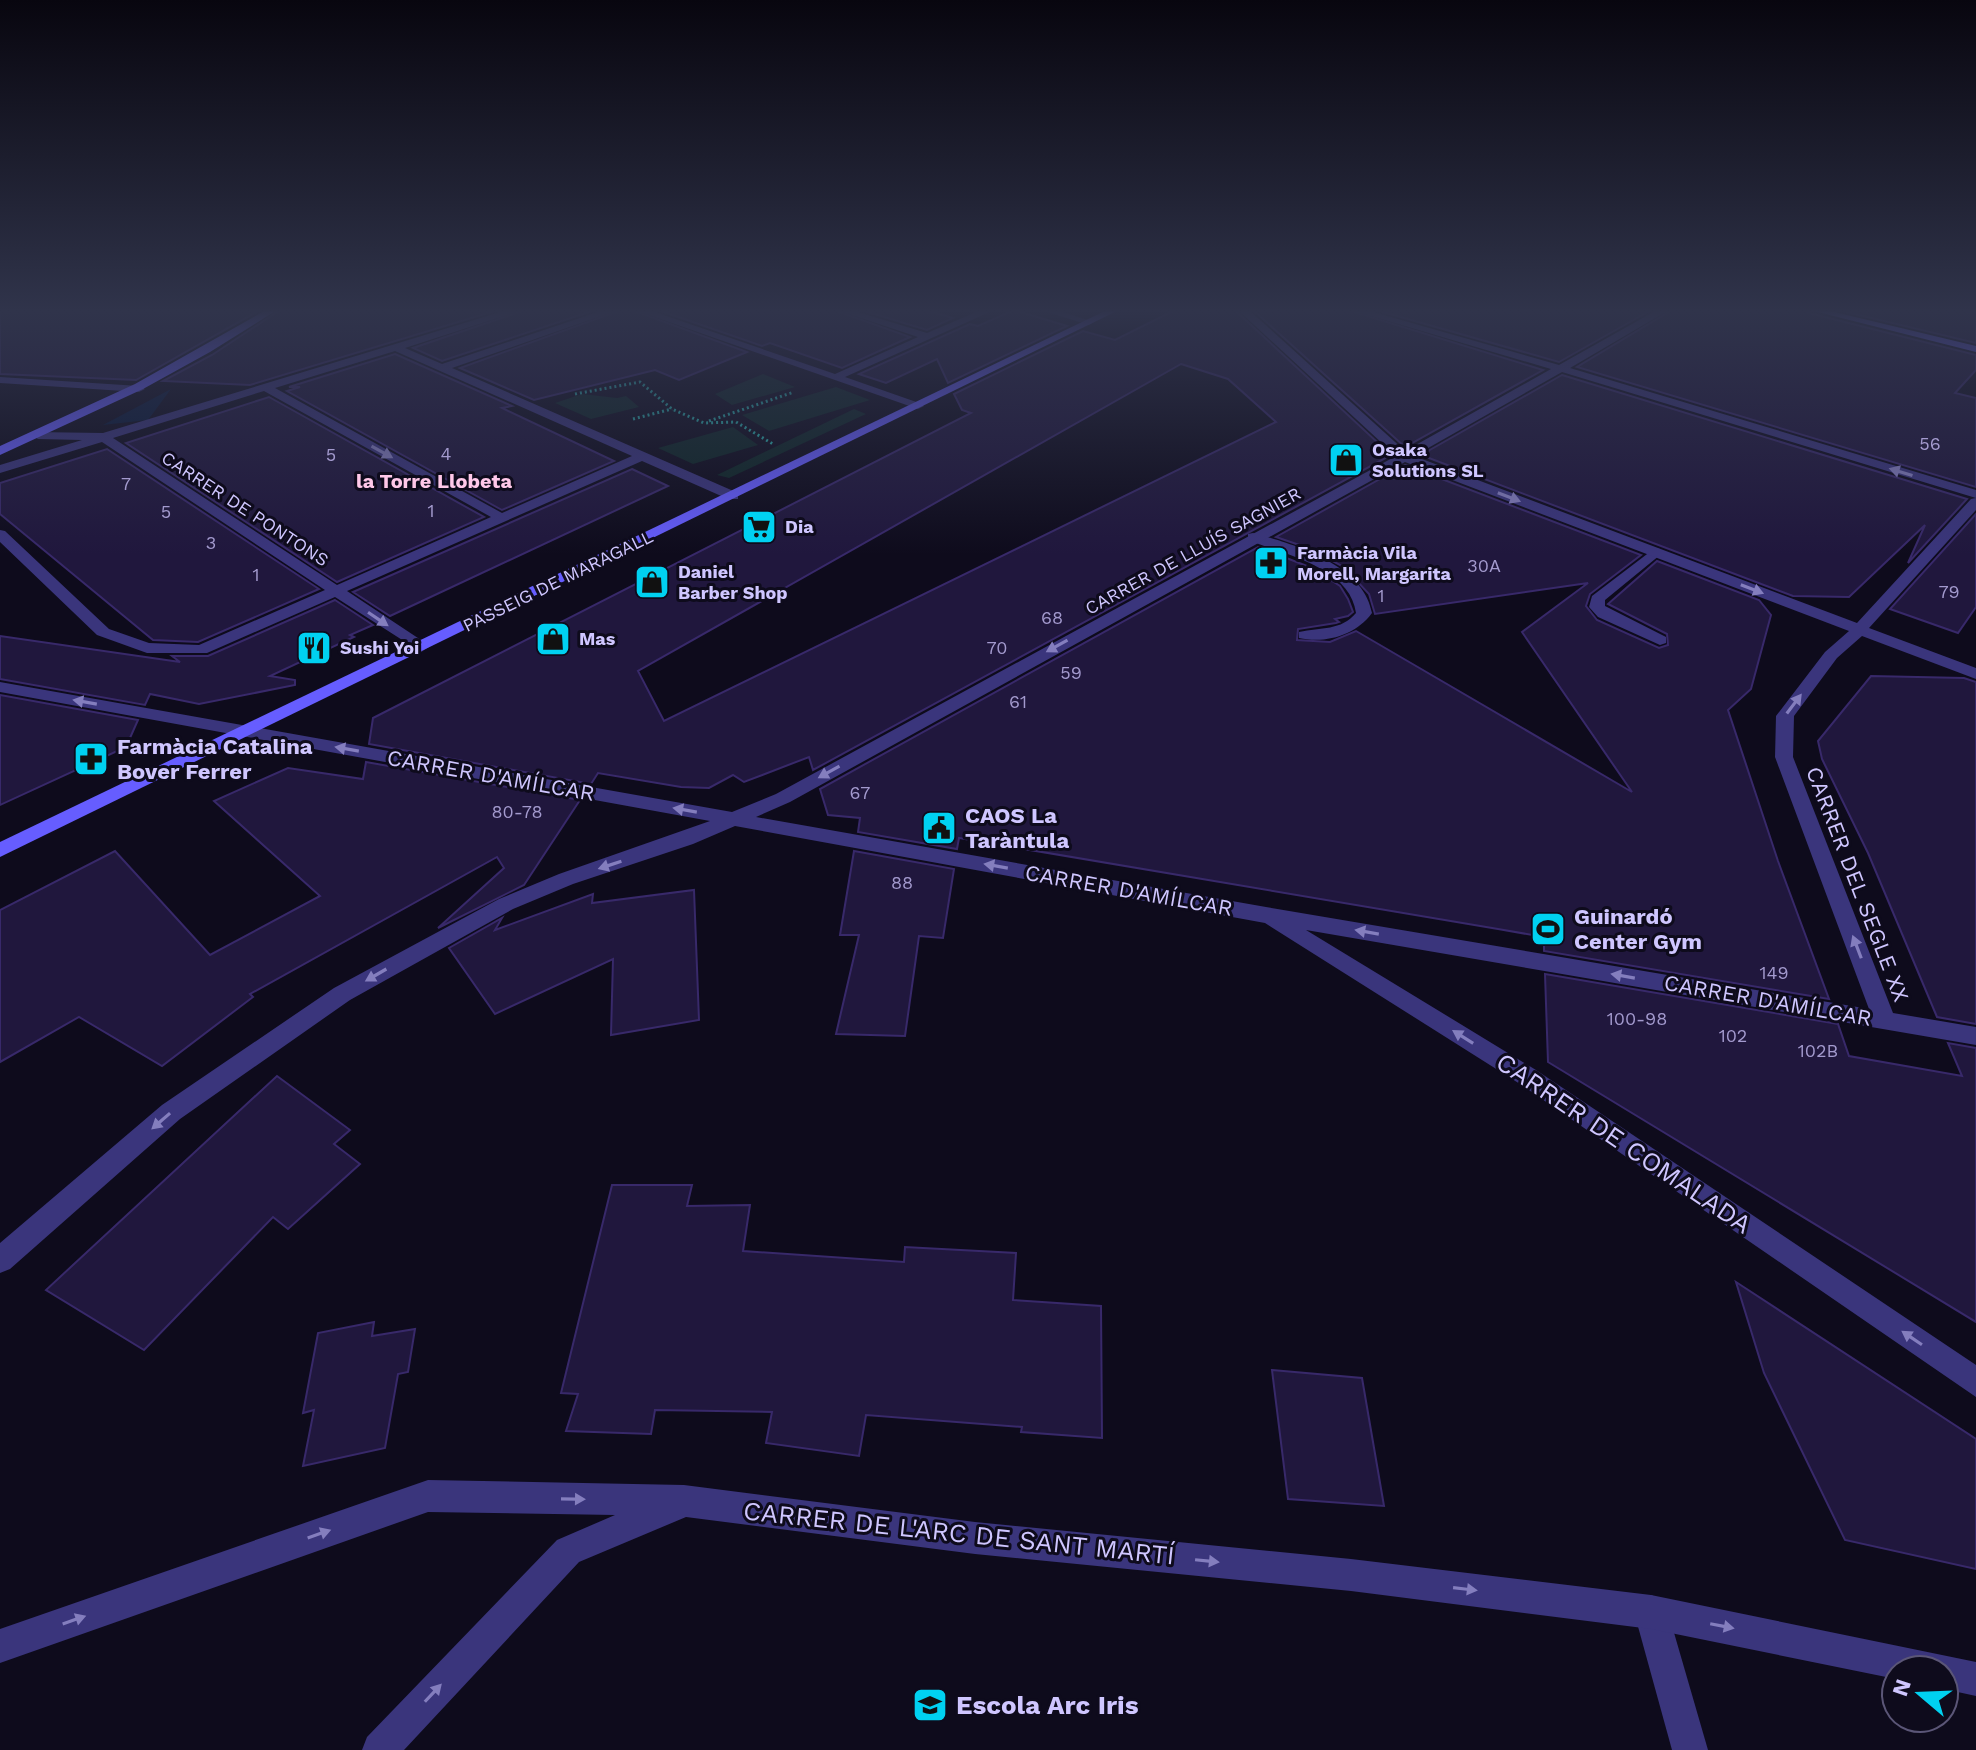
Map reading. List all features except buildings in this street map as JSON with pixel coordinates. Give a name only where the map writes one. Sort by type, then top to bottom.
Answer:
[{"type":"street","points":[[0,451],[133,392]]},
{"type":"street","points":[[0,469],[249,392]]},
{"type":"street","points":[[272,392],[502,518]]},
{"type":"street","points":[[494,392],[733,496]]},
{"type":"street","points":[[877,392],[918,406]]},
{"type":"street","name":"PASSEIG DE MARAGALL","points":[[0,850],[947,392]]},
{"type":"street","points":[[1332,392],[1404,457],[1976,674]]},
{"type":"street","name":"CARRER DE LLUÍS SAGNIER","points":[[0,1260],[171,1112],[342,994],[506,904],[566,879],[653,851],[736,819],[797,790],[1518,392]]},
{"type":"street","points":[[1637,392],[1976,494]]},
{"type":"street","points":[[38,435],[103,437]]},
{"type":"street","name":"CARRER DE PONTONS","points":[[103,437],[421,647]]},
{"type":"street","points":[[0,534],[103,632],[147,648],[201,650],[642,456]]},
{"type":"street","name":"CARRER DEL SEGLE XX","points":[[1885,1020],[1784,757],[1785,716],[1831,655],[1859,630],[1976,502]]},
{"type":"street","points":[[1253,537],[1344,575],[1359,589],[1365,605],[1360,621],[1343,630],[1305,635]]},
{"type":"street","points":[[1655,552],[1597,599],[1597,607],[1603,614],[1660,640]]},
{"type":"street","name":"CARRER D'AMÍLCAR","points":[[0,687],[1266,915],[1976,1036]]},
{"type":"street","name":"CARRER DE COMALADA","points":[[1266,915],[1528,1077],[1976,1382]]},
{"type":"street","name":"CARRER DE L'ARC DE SANT MARTÍ","points":[[0,1646],[428,1496],[684,1501],[975,1538],[1351,1575],[1651,1612],[1880,1659]]},
{"type":"street","points":[[380,1750],[568,1551],[684,1501]]},
{"type":"street","points":[[1651,1612],[1690,1750]]},
{"type":"path","points":[[522,404],[588,392]]},
{"type":"path","points":[[651,392],[672,409],[704,423],[736,422],[768,442]]},
{"type":"path","points":[[704,423],[794,392]]},
{"type":"green space","points":[[721,392],[779,392],[732,405],[715,394]]},
{"type":"green space","points":[[820,392],[848,392],[870,400],[769,431],[742,415]]},
{"type":"green space","points":[[582,394],[617,398],[626,396],[639,407],[591,419],[555,403]]},
{"type":"green space","points":[[854,409],[866,414],[729,478],[717,475]]},
{"type":"green space","points":[[733,427],[758,445],[693,464],[658,448]]},
{"type":"water","points":[[166,392],[169,392],[148,420],[103,425]]},
{"type":"place","name":"Osaka Solutions SL","points":[[1346,460]]},
{"type":"place","name":"Dia","points":[[759,527]]},
{"type":"place","name":"Farmàcia Vila Morell, Margarita","points":[[1271,563]]},
{"type":"place","name":"Daniel Barber Shop","points":[[652,582]]},
{"type":"place","name":"Mas","points":[[553,639]]},
{"type":"place","name":"Sushi Yoi","points":[[314,648]]},
{"type":"place","name":"Farmàcia Catalina Bover Ferrer","points":[[91,759]]},
{"type":"place","name":"CAOS La Taràntula","points":[[939,828]]},
{"type":"place","name":"Guinardó Center Gym","points":[[1548,929]]},
{"type":"place","name":"Escola Arc Iris","points":[[930,1705]]},
{"type":"district","name":"la Torre Llobeta","points":[[434,481]]}]
